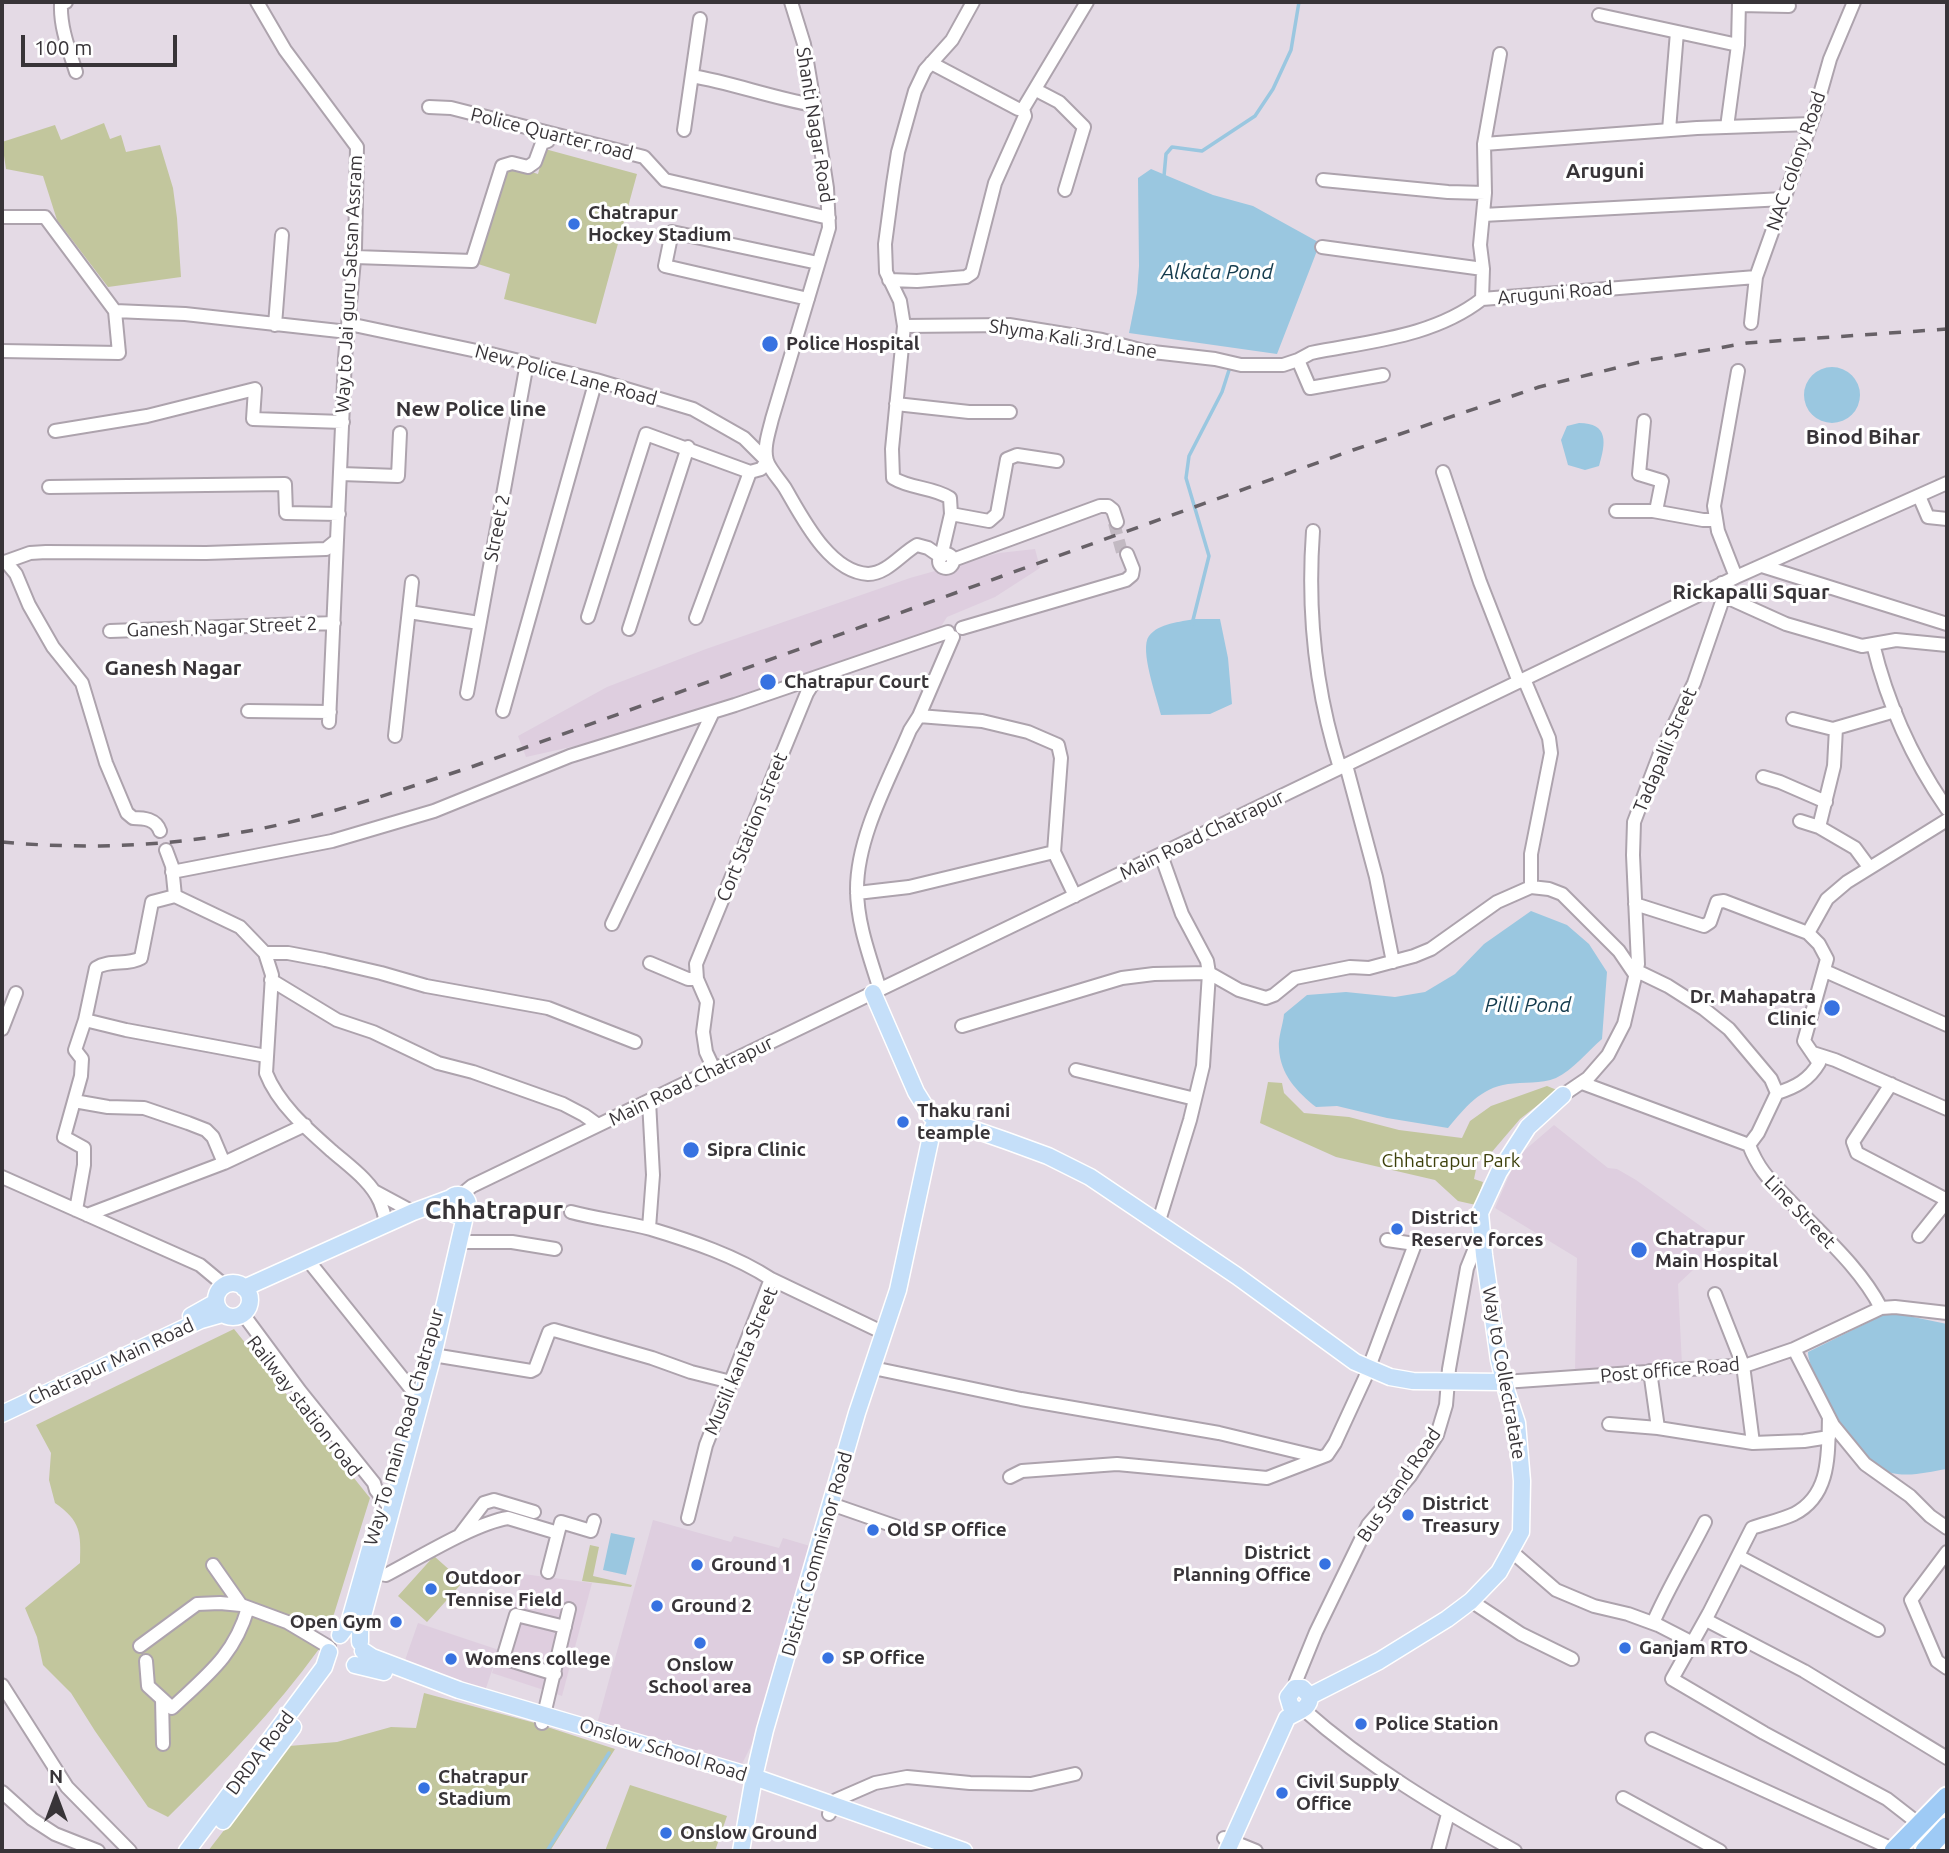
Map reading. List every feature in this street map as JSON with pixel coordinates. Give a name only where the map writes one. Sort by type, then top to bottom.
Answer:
[{"type":"highway","points":[[1887,1850],[1947,1797]]},
{"type":"highway","points":[[1925,1851],[1947,1827]]},
{"type":"main road","points":[[876,992],[916,1092],[935,1122]]},
{"type":"main road","name":"Way to Collectratate","points":[[1299,1701],[1379,1661],[1471,1601],[1499,1572],[1521,1532],[1522,1481],[1517,1423],[1504,1382],[1492,1315],[1480,1213],[1499,1172],[1528,1127],[1563,1095]]},
{"type":"main road","name":"Post office Road","points":[[935,1122],[961,1125],[1048,1156],[1090,1177],[1237,1276],[1330,1345],[1368,1368],[1390,1377],[1413,1381],[1504,1382]]},
{"type":"main road","name":"District Commisnor Road","points":[[741,1851],[753,1782],[857,1413],[898,1290],[935,1122]]},
{"type":"main road","points":[[246,1291],[413,1212],[457,1206]]},
{"type":"main road","points":[[309,1262],[457,1206]]},
{"type":"main road","name":"Way To main Road Chatrapur","points":[[333,1645],[349,1623],[384,1500],[433,1355],[460,1241],[457,1206]]},
{"type":"main road","name":"Way To main Road Chatrapur","points":[[384,1500],[397,1486],[457,1206]]},
{"type":"main road","points":[[236,1284],[246,1291],[249,1306],[229,1312],[217,1294],[224,1285],[236,1284]]},
{"type":"main road","name":"Chatrapur Main Road","points":[[2,1405],[198,1312],[229,1312]]},
{"type":"main road","name":"Chatrapur Main Road","points":[[2,1414],[201,1320],[229,1312]]},
{"type":"main road","points":[[333,1645],[332,1661],[344,1668],[359,1653],[360,1627],[375,1573],[384,1500]]},
{"type":"main road","name":"Onslow School Road","points":[[333,1645],[350,1635],[359,1653],[459,1690],[543,1719],[753,1782],[935,1851]]},
{"type":"main road","name":"DRDA Road","points":[[187,1851],[324,1667],[333,1645]]},
{"type":"main road","name":"DRDA Road","points":[[200,1851],[339,1666]]},
{"type":"main road","points":[[1225,1845],[1274,1743],[1299,1701]]},
{"type":"main road","name":"Onslow School Road","points":[[831,1810],[964,1851]]},
{"type":"street","points":[[66,2],[61,4],[64,37],[76,72]]},
{"type":"street","name":"Way to Jai guru Satsan Assram","points":[[248,711],[330,717],[348,328],[355,257],[357,147],[285,50],[257,2]]},
{"type":"street","name":"Shanti Nagar Road","points":[[768,461],[766,440],[829,228],[827,188],[804,44],[791,2]]},
{"type":"street","points":[[948,561],[950,498],[944,494],[903,484],[893,478],[891,466],[904,326],[900,301],[889,280],[885,244],[898,152],[915,91],[925,70],[952,40],[973,2]]},
{"type":"street","points":[[889,280],[928,281],[967,277],[972,274],[992,193],[1025,116],[1023,108],[1087,2]]},
{"type":"street","name":"NAC colony Road","points":[[1751,323],[1755,277],[1811,124],[1830,59],[1854,2]]},
{"type":"street","points":[[1727,127],[1738,45],[1739,3],[1789,6]]},
{"type":"street","points":[[1599,15],[1738,45]]},
{"type":"street","points":[[684,130],[700,19]]},
{"type":"street","points":[[1669,130],[1677,32]]},
{"type":"street","points":[[1482,299],[1480,244],[1485,193],[1484,144],[1500,54]]},
{"type":"street","points":[[931,63],[1018,108],[1023,108]]},
{"type":"street","points":[[692,76],[719,80],[786,100],[814,104]]},
{"type":"street","points":[[1035,90],[1059,103],[1084,127],[1065,191]]},
{"type":"street","name":"Police Quarter road","points":[[429,107],[451,108],[644,157],[665,180],[829,218]]},
{"type":"street","points":[[1484,144],[1669,130],[1811,124]]},
{"type":"street","points":[[355,257],[472,261],[502,166],[512,163],[528,167],[535,162],[542,143],[548,141]]},
{"type":"street","points":[[1323,180],[1485,193]]},
{"type":"street","points":[[1483,215],[1783,199]]},
{"type":"street","points":[[2,217],[45,217],[116,311],[119,353],[2,351]]},
{"type":"street","points":[[808,299],[665,265],[672,232],[818,263]]},
{"type":"street","points":[[275,325],[282,235]]},
{"type":"street","points":[[1322,247],[1483,269]]},
{"type":"street","name":"Aruguni Road","points":[[1241,365],[1283,365],[1311,353],[1421,332],[1450,320],[1482,299],[1755,277]]},
{"type":"street","name":"New Police Lane Road","points":[[116,311],[185,314],[275,325],[348,328],[417,337],[596,380],[693,409],[744,438],[768,461]]},
{"type":"street","name":"Shyma Kali 3rd Lane","points":[[904,326],[1009,326],[1102,340],[1144,351],[1241,365]]},
{"type":"street","points":[[1298,360],[1310,388],[1383,375]]},
{"type":"street","name":"Street 2","points":[[467,693],[527,363]]},
{"type":"street","points":[[1736,577],[1718,531],[1714,506],[1738,370]]},
{"type":"street","points":[[503,712],[596,380]]},
{"type":"street","points":[[55,431],[147,416],[255,389],[253,418],[343,422]]},
{"type":"street","points":[[896,404],[969,412],[1010,412]]},
{"type":"street","points":[[1644,421],[1639,474],[1662,481],[1656,511]]},
{"type":"street","points":[[341,474],[398,476],[400,433]]},
{"type":"street","points":[[588,617],[646,434],[688,447],[750,472],[761,470],[768,461],[824,549],[856,572],[871,574],[884,569],[905,551],[918,545],[948,561]]},
{"type":"street","points":[[629,628],[688,447]]},
{"type":"street","points":[[951,514],[989,521],[997,514],[1007,459],[1017,455],[1057,461]]},
{"type":"street","points":[[696,618],[750,472]]},
{"type":"street","points":[[1443,472],[1480,582],[1549,738],[1549,768],[1538,809],[1531,854],[1531,887]]},
{"type":"street","name":"Main Road Chatrapur","points":[[457,1206],[472,1186],[1522,680],[1723,590],[1736,577],[1947,483]]},
{"type":"street","points":[[49,487],[285,484],[286,513],[339,514]]},
{"type":"street","points":[[1919,496],[1928,517],[1947,519]]},
{"type":"street","points":[[948,561],[1100,506],[1108,506],[1113,510],[1115,522]]},
{"type":"street","points":[[1616,511],[1656,511],[1716,520]]},
{"type":"street","points":[[1313,531],[1312,640],[1327,729],[1343,767],[1376,877],[1393,962]]},
{"type":"street","points":[[160,831],[158,825],[147,818],[133,818],[127,813],[95,732],[82,683],[53,647],[29,605],[16,574],[4,562],[30,553],[46,552],[206,553],[326,550],[337,540]]},
{"type":"street","points":[[172,872],[332,841],[434,811],[570,756],[713,712],[1125,575],[1128,568],[1125,555]]},
{"type":"street","points":[[1762,566],[1947,624]]},
{"type":"street","points":[[395,736],[412,582]]},
{"type":"street","points":[[1723,590],[1786,624],[1862,646],[1896,640],[1947,645]]},
{"type":"street","name":"Tadapalli Street","points":[[1563,1095],[1588,1079],[1608,1055],[1624,1024],[1637,970],[1634,822],[1660,756],[1694,683],[1723,590]]},
{"type":"street","points":[[409,612],[479,624]]},
{"type":"street","name":"Ganesh Nagar Street 2","points":[[110,631],[334,624]]},
{"type":"street","points":[[876,992],[860,924],[858,893],[865,838],[956,630]]},
{"type":"street","points":[[1873,644],[1882,681],[1895,711],[1931,786],[1947,809]]},
{"type":"street","name":"Cort Station street","points":[[697,979],[696,964],[786,743],[817,677]]},
{"type":"street","points":[[1793,719],[1836,728],[1895,711]]},
{"type":"street","points":[[612,924],[713,712]]},
{"type":"street","points":[[919,716],[982,721],[1028,732],[1058,745],[1061,758],[1054,852],[1075,896]]},
{"type":"street","points":[[1819,827],[1834,766],[1836,728]]},
{"type":"street","points":[[1763,777],[1826,802]]},
{"type":"street","points":[[1808,933],[1826,899],[1869,867],[1947,820]]},
{"type":"street","points":[[1800,821],[1819,827],[1855,848],[1869,867]]},
{"type":"street","points":[[166,850],[175,896]]},
{"type":"street","points":[[858,893],[909,887],[1054,852]]},
{"type":"street","points":[[1158,1224],[1203,1066],[1209,973],[1207,961],[1182,914],[1161,855]]},
{"type":"street","points":[[962,1026],[1122,978],[1209,973],[1239,990],[1266,998],[1275,995],[1295,978],[1326,970],[1369,968],[1414,957],[1431,949],[1497,902],[1531,887],[1562,894],[1637,970],[1668,986],[1728,1029],[1771,1079],[1777,1093]]},
{"type":"street","points":[[82,1213],[84,1148],[64,1137],[81,1076],[82,1059],[75,1050],[85,1020],[96,968],[104,963],[135,961],[141,958],[152,902],[175,896],[240,927],[265,953],[271,980],[266,1056],[266,1073],[271,1086],[305,1125],[374,1191],[413,1212]]},
{"type":"street","points":[[1581,1083],[1749,1145],[1758,1133],[1777,1093],[1797,1086],[1811,1075],[1819,1063],[1804,1041],[1825,971],[1826,959],[1819,944],[1808,933],[1724,901],[1717,902],[1710,922],[1703,926],[1635,904]]},
{"type":"street","points":[[265,953],[288,953],[326,960],[426,986],[548,1008],[635,1042]]},
{"type":"street","points":[[650,963],[688,979],[697,979],[708,1002],[703,1031],[706,1052],[714,1069]]},
{"type":"street","points":[[1825,971],[1947,1025]]},
{"type":"street","points":[[271,980],[337,1020],[373,1032],[438,1063],[473,1072],[563,1104],[598,1125]]},
{"type":"street","points":[[2,1029],[16,993]]},
{"type":"street","points":[[85,1020],[138,1033],[266,1056]]},
{"type":"street","points":[[1813,1053],[1947,1109]]},
{"type":"street","points":[[1076,1070],[1195,1099]]},
{"type":"street","points":[[1891,1084],[1853,1142],[1857,1153],[1947,1200],[1919,1236]]},
{"type":"street","points":[[74,1101],[108,1107],[144,1108],[206,1130],[213,1137],[224,1163]]},
{"type":"street","points":[[649,1101],[653,1175],[649,1228]]},
{"type":"street","points":[[82,1213],[224,1163],[305,1125]]},
{"type":"street","name":"Line Street","points":[[1749,1145],[1758,1167],[1848,1261],[1873,1292],[1881,1308]]},
{"type":"street","points":[[2,1177],[200,1265],[224,1285]]},
{"type":"street","points":[[374,1191],[386,1223]]},
{"type":"street","points":[[571,1212],[599,1220],[649,1228],[701,1246],[771,1279]]},
{"type":"street","name":"Bus Stand Road","points":[[1299,1701],[1296,1681],[1316,1632],[1368,1525],[1409,1476],[1437,1435],[1446,1405],[1467,1268],[1482,1231]]},
{"type":"street","points":[[1010,1477],[1022,1471],[1117,1464],[1267,1478],[1327,1455],[1335,1443],[1368,1368],[1415,1244],[1387,1240]]},
{"type":"street","points":[[460,1241],[512,1242],[555,1249]]},
{"type":"street","points":[[309,1262],[417,1397]]},
{"type":"street","name":"Musili kanta Street","points":[[688,1518],[706,1446],[771,1279],[884,1333]]},
{"type":"street","points":[[1715,1294],[1742,1365],[1753,1443]]},
{"type":"street","points":[[1881,1308],[1918,1309],[1947,1314]]},
{"type":"street","name":"Post office Road","points":[[1504,1382],[1742,1365],[1794,1349],[1881,1308]]},
{"type":"street","name":"Railway station road","points":[[229,1312],[300,1391],[374,1483],[384,1500]]},
{"type":"street","points":[[433,1355],[531,1371],[536,1369],[549,1332],[554,1330],[652,1358],[691,1373],[731,1382]]},
{"type":"street","points":[[1794,1349],[1829,1417],[1865,1464],[1910,1496],[1947,1528]]},
{"type":"street","points":[[873,1368],[1021,1399],[1219,1433],[1319,1457]]},
{"type":"street","points":[[1650,1371],[1658,1429]]},
{"type":"street","points":[[1829,1417],[1824,1473],[1818,1495],[1795,1513],[1752,1528],[1706,1620],[1672,1679],[1887,1799],[1914,1820]]},
{"type":"street","points":[[1609,1424],[1753,1443],[1829,1437]]},
{"type":"street","points":[[456,1539],[484,1503],[494,1500],[534,1512]]},
{"type":"street","points":[[831,1504],[906,1530]]},
{"type":"street","points":[[375,1573],[386,1575],[456,1539],[508,1518],[558,1533]]},
{"type":"street","points":[[548,1572],[561,1522],[591,1531],[594,1521]]},
{"type":"street","points":[[1653,1623],[1704,1522]]},
{"type":"street","points":[[1511,1551],[1556,1590],[1594,1606],[1653,1623],[1693,1643]]},
{"type":"street","points":[[1947,1552],[1911,1600],[1937,1661],[1947,1668]]},
{"type":"street","points":[[1738,1556],[1878,1630]]},
{"type":"street","points":[[213,1565],[245,1606]]},
{"type":"street","points":[[1471,1601],[1521,1634],[1572,1658]]},
{"type":"street","points":[[140,1646],[197,1604],[245,1606],[287,1622],[333,1645]]},
{"type":"street","points":[[146,1661],[148,1686],[172,1708],[219,1665],[234,1645],[245,1606]]},
{"type":"street","points":[[543,1719],[569,1609]]},
{"type":"street","points":[[555,1674],[503,1658],[516,1615],[565,1627]]},
{"type":"street","points":[[1706,1620],[1804,1671],[1947,1758]]},
{"type":"street","points":[[2,1685],[67,1787],[130,1851]]},
{"type":"street","points":[[162,1699],[163,1745]]},
{"type":"street","points":[[1299,1701],[1325,1728],[1409,1790],[1515,1851]]},
{"type":"street","points":[[1652,1739],[1887,1850],[1947,1784]]},
{"type":"street","points":[[831,1810],[836,1800],[875,1783],[907,1777],[970,1783],[1031,1784],[1075,1774]]},
{"type":"street","points":[[2,1792],[32,1819],[55,1834],[97,1851]]},
{"type":"street","points":[[1623,1798],[1720,1851]]},
{"type":"street","points":[[1438,1851],[1448,1814]]},
{"type":"street","points":[[1225,1845],[1256,1851]]},
{"type":"street","points":[[1943,1851],[1947,1847]]},
{"type":"shaded area","points":[[1035,549],[1040,568],[995,597],[947,617],[940,628],[774,688],[620,736],[526,757],[518,736],[607,687],[706,649],[910,578],[999,553]]},
{"type":"shaded area","name":"Chatrapur Main Hospital","points":[[1554,1125],[1608,1168],[1617,1169],[1636,1180],[1723,1242],[1678,1284],[1682,1365],[1575,1372],[1577,1258],[1495,1208],[1514,1164],[1525,1150]]},
{"type":"shaded area","name":"Onslow School area","points":[[653,1520],[731,1542],[734,1536],[779,1548],[783,1538],[810,1546],[759,1730],[741,1766],[597,1724]]},
{"type":"shaded area","points":[[523,1574],[592,1583],[562,1696],[492,1673]]},
{"type":"shaded area","name":"Womens college","points":[[418,1623],[499,1650],[485,1691],[404,1663]]},
{"type":"green space","points":[[104,123],[110,139],[121,135],[126,152],[160,145],[173,188],[181,277],[108,287],[57,220],[43,176],[6,169],[2,142],[55,125],[61,140]]},
{"type":"green space","name":"Chatrapur Hockey Stadium","points":[[545,149],[637,174],[596,324],[504,299],[510,274],[478,264],[509,165],[538,174]]},
{"type":"green space","name":"Chhatrapur Park","points":[[1268,1082],[1282,1083],[1284,1093],[1304,1113],[1349,1117],[1399,1130],[1462,1138],[1470,1121],[1491,1106],[1547,1086],[1557,1090],[1520,1119],[1485,1160],[1478,1160],[1474,1179],[1483,1182],[1476,1205],[1458,1201],[1435,1180],[1336,1157],[1260,1123]]},
{"type":"green space","points":[[234,1329],[370,1498],[334,1614],[326,1628],[319,1625],[309,1641],[319,1649],[247,1736],[168,1817],[148,1807],[71,1693],[43,1665],[37,1637],[25,1608],[80,1563],[80,1544],[75,1522],[55,1503],[49,1480],[51,1453],[36,1425]]},
{"type":"green space","points":[[590,1545],[599,1547],[593,1576],[632,1585],[631,1587],[582,1581]]},
{"type":"green space","name":"Outdoor Tennise Field","points":[[434,1556],[463,1582],[427,1622],[398,1596]]},
{"type":"green space","name":"Chatrapur Stadium","points":[[424,1693],[535,1723],[615,1749],[550,1851],[208,1851],[289,1746],[337,1742],[391,1727],[416,1728]]},
{"type":"green space","name":"Onslow Ground","points":[[630,1785],[727,1816],[715,1851],[605,1851]]},
{"type":"water","name":"Alkata Pond","points":[[1151,169],[1213,195],[1253,206],[1320,243],[1277,354],[1129,333],[1139,266],[1138,178]]},
{"type":"water","points":[[1832,367],[1843,369],[1852,375],[1858,384],[1858,406],[1852,415],[1843,421],[1832,423],[1821,421],[1812,415],[1806,406],[1804,395],[1806,384],[1812,375],[1821,369]]},
{"type":"water","points":[[1579,423],[1596,426],[1603,436],[1599,466],[1585,470],[1568,465],[1561,440],[1567,426]]},
{"type":"water","points":[[1195,619],[1220,619],[1228,658],[1232,704],[1210,714],[1161,715],[1147,662],[1146,642],[1158,628]]},
{"type":"water","name":"Pilli Pond","points":[[1531,911],[1567,925],[1589,944],[1607,972],[1602,1039],[1568,1070],[1550,1080],[1508,1084],[1489,1090],[1474,1100],[1448,1128],[1337,1106],[1316,1107],[1291,1082],[1280,1057],[1280,1035],[1284,1014],[1307,995],[1346,992],[1395,997],[1425,992],[1455,974],[1484,944]]},
{"type":"water","points":[[1889,1312],[1947,1324],[1947,1469],[1903,1474],[1888,1472],[1876,1465],[1852,1441],[1814,1373],[1808,1352]]},
{"type":"water","points":[[611,1533],[635,1538],[626,1575],[603,1570]]},
{"type":"waterway","points":[[1164,176],[1166,154],[1172,147],[1202,151],[1255,116],[1273,89],[1291,50],[1299,2]]},
{"type":"waterway","points":[[1192,624],[1209,556],[1186,478],[1189,456],[1222,392],[1230,367]]},
{"type":"waterway","points":[[547,1851],[609,1753]]},
{"type":"tunnel","points":[[1114,523],[1123,556]]},
{"type":"railway","points":[[2,842],[59,846],[146,844],[203,838],[293,822],[474,766],[1353,450],[1539,387],[1644,361],[1747,343],[1947,329]]},
{"type":"place","name":"Chatrapur Hockey Stadium","points":[[574,224]]},
{"type":"place","name":"Police Hospital","points":[[770,344]]},
{"type":"place","name":"Chatrapur Court","points":[[768,682]]},
{"type":"place","name":"Dr. Mahapatra Clinic","points":[[1832,1008]]},
{"type":"place","name":"Thaku rani teample","points":[[903,1122]]},
{"type":"place","name":"Sipra Clinic","points":[[691,1150]]},
{"type":"place","name":"District Reserve forces","points":[[1397,1229]]},
{"type":"place","name":"Chatrapur Main Hospital","points":[[1639,1250]]},
{"type":"place","name":"District Treasury","points":[[1408,1515]]},
{"type":"place","name":"Old SP Office","points":[[873,1530]]},
{"type":"place","name":"District Planning Office","points":[[1325,1564]]},
{"type":"place","name":"Ground 1","points":[[697,1565]]},
{"type":"place","name":"Outdoor Tennise Field","points":[[431,1589]]},
{"type":"place","name":"Ground 2","points":[[657,1606]]},
{"type":"place","name":"Open Gym","points":[[396,1622]]},
{"type":"place","name":"Onslow School area","points":[[700,1643]]},
{"type":"place","name":"Ganjam RTO","points":[[1625,1648]]},
{"type":"place","name":"SP Office","points":[[828,1658]]},
{"type":"place","name":"Womens college","points":[[451,1659]]},
{"type":"place","name":"Police Station","points":[[1361,1724]]},
{"type":"place","name":"Chatrapur Stadium","points":[[424,1788]]},
{"type":"place","name":"Civil Supply Office","points":[[1282,1793]]},
{"type":"place","name":"Onslow Ground","points":[[666,1833]]},
{"type":"district","name":"Aruguni","points":[[1605,171]]},
{"type":"district","name":"New Police line","points":[[471,409]]},
{"type":"district","name":"Binod Bihar","points":[[1863,437]]},
{"type":"district","name":"Rickapalli Squar","points":[[1751,592]]},
{"type":"district","name":"Ganesh Nagar","points":[[173,668]]},
{"type":"district","name":"Chhatrapur","points":[[494,1210]]}]
